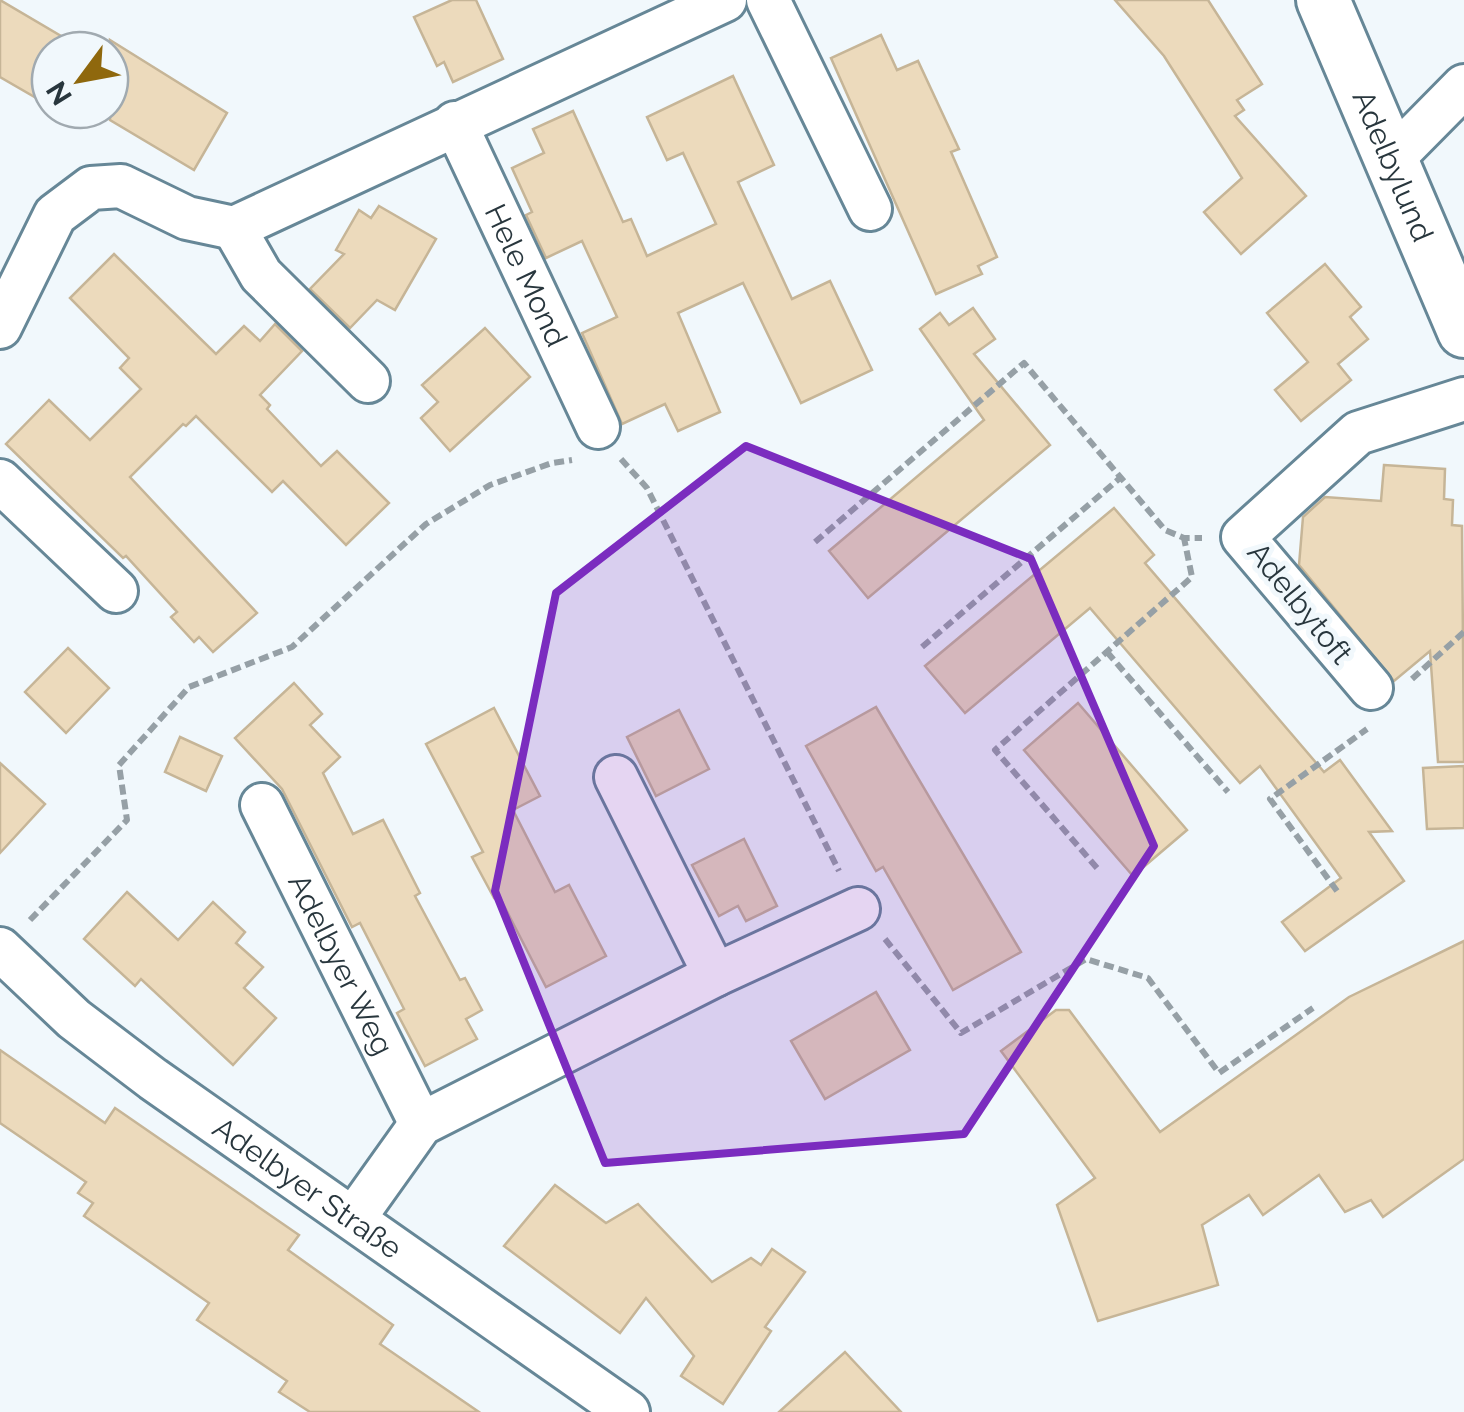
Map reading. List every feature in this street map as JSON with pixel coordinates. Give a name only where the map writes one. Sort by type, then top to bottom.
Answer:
[{"type":"street","points":[[0,327],[56,215],[91,188],[122,186],[187,218],[234,228],[454,123],[675,10],[725,0]]},
{"type":"street","points":[[768,0],[870,209]]},
{"type":"street","name":"Adelbylund","points":[[1323,0],[1464,332]]},
{"type":"street","points":[[1392,158],[1464,86]]},
{"type":"street","name":"Hele Mond","points":[[454,123],[608,441]]},
{"type":"street","points":[[234,228],[261,275],[368,382]]},
{"type":"street","name":"Adelbytoft","points":[[1381,699],[1243,537],[1358,433],[1464,399]]},
{"type":"street","points":[[0,482],[116,591]]},
{"type":"street","points":[[616,777],[716,975]]},
{"type":"street","name":"Adelbyer Weg","points":[[262,805],[421,1124]]},
{"type":"street","points":[[354,1218],[421,1124],[716,975],[858,909]]},
{"type":"street","name":"Adelbyer Straße","points":[[0,950],[74,1019],[616,1408]]},
{"type":"path","points":[[815,542],[1024,364],[1164,530],[1184,538],[1243,537]]},
{"type":"path","points":[[0,950],[127,820],[119,765],[189,688],[292,647],[426,524],[490,485],[608,441],[647,488],[858,909],[961,1033],[1086,959],[1148,978],[1219,1073],[1313,1008]]},
{"type":"path","points":[[922,647],[1120,478]]},
{"type":"path","points":[[1098,868],[995,750],[1192,577],[1184,538]]},
{"type":"path","points":[[1337,890],[1270,799],[1366,731],[1381,699],[1464,632]]},
{"type":"path","points":[[1107,652],[1228,792]]},
{"type":"highlighted area","points":[[746,446],[1031,559],[1154,846],[964,1134],[605,1163],[495,891],[556,593]]},
{"type":"building","points":[[0,0],[51,30],[30,30],[30,94],[0,77]]},
{"type":"building","points":[[452,0],[476,0],[503,59],[453,82],[444,62],[437,66],[414,17]]},
{"type":"building","points":[[1115,0],[1208,0],[1262,84],[1237,100],[1244,110],[1235,116],[1306,196],[1241,254],[1204,212],[1242,178],[1164,56]]},
{"type":"building","points":[[881,35],[897,70],[918,61],[959,149],[951,152],[997,257],[978,266],[982,274],[936,294],[831,58]]},
{"type":"building","points":[[130,52],[227,113],[194,170],[127,130],[130,130]]},
{"type":"building","points":[[733,76],[774,165],[738,182],[792,299],[830,281],[872,370],[801,403],[743,283],[678,313],[720,412],[678,431],[665,404],[622,424],[582,333],[617,317],[582,241],[546,258],[526,215],[532,212],[512,168],[544,153],[533,129],[573,111],[623,222],[631,219],[647,256],[716,224],[683,153],[667,160],[647,117]]},
{"type":"building","points":[[379,206],[436,239],[395,310],[377,300],[350,328],[310,289],[344,254],[336,250],[359,210],[371,218]]},
{"type":"building","points":[[114,254],[216,354],[244,326],[260,341],[275,324],[302,351],[260,395],[270,405],[267,409],[321,466],[337,451],[389,503],[346,545],[283,481],[272,492],[196,416],[186,426],[183,424],[130,477],[257,613],[213,652],[199,637],[194,642],[171,617],[177,612],[126,556],[123,558],[6,444],[49,400],[90,440],[141,389],[120,368],[129,358],[70,298]]},
{"type":"building","points":[[1325,264],[1361,307],[1350,317],[1368,339],[1338,364],[1351,380],[1301,421],[1275,390],[1308,362],[1267,313]]},
{"type":"building","points":[[973,308],[995,339],[974,354],[1050,445],[868,598],[829,551],[984,420],[920,329],[940,313],[949,325]]},
{"type":"building","points":[[485,328],[530,377],[450,451],[421,418],[438,402],[422,385]]},
{"type":"building","points":[[1384,465],[1445,469],[1444,499],[1453,500],[1452,525],[1462,526],[1464,762],[1438,762],[1430,651],[1394,681],[1299,565],[1303,517],[1325,497],[1381,501]]},
{"type":"building","points":[[1114,508],[1154,555],[1145,563],[1324,772],[1340,760],[1392,831],[1369,832],[1404,881],[1305,951],[1282,922],[1341,878],[1260,766],[1240,783],[1090,608],[965,713],[925,666]]},
{"type":"building","points":[[68,648],[109,688],[66,733],[25,692]]},
{"type":"building","points":[[294,683],[322,714],[310,725],[340,757],[323,773],[353,834],[383,820],[420,893],[415,896],[460,980],[465,978],[482,1010],[466,1019],[477,1039],[425,1066],[397,1013],[404,1009],[360,923],[352,927],[282,789],[235,738]]},
{"type":"building","points":[[1078,703],[1187,830],[1133,876],[1024,750]]},
{"type":"building","points":[[876,707],[1021,952],[953,990],[883,867],[876,871],[806,746]]},
{"type":"building","points":[[494,708],[540,796],[513,810],[555,892],[569,885],[606,956],[546,987],[499,896],[494,898],[472,857],[483,852],[426,744]]},
{"type":"building","points":[[679,710],[709,769],[656,796],[627,737]]},
{"type":"building","points":[[180,737],[222,756],[206,791],[165,772]]},
{"type":"building","points":[[0,763],[45,804],[0,853]]},
{"type":"building","points":[[1464,766],[1464,828],[1427,829],[1423,768]]},
{"type":"building","points":[[744,839],[777,906],[746,921],[738,906],[719,916],[692,865]]},
{"type":"building","points":[[127,892],[178,940],[213,902],[245,932],[236,943],[263,967],[244,988],[276,1018],[233,1065],[141,979],[135,986],[84,939]]},
{"type":"building","points":[[1464,941],[1464,1159],[1383,1217],[1371,1200],[1345,1212],[1319,1175],[1263,1215],[1249,1195],[1202,1225],[1218,1285],[1098,1321],[1057,1205],[1095,1178],[1001,1051],[1056,1010],[1069,1010],[1160,1132],[1349,997]]},
{"type":"building","points":[[876,992],[910,1050],[825,1099],[791,1041]]},
{"type":"building","points":[[0,1050],[105,1123],[115,1108],[299,1235],[288,1250],[393,1325],[380,1344],[479,1412],[310,1412],[279,1392],[287,1381],[197,1320],[209,1303],[84,1216],[93,1203],[78,1193],[86,1182],[0,1123]]},
{"type":"building","points":[[555,1185],[606,1223],[638,1204],[712,1282],[751,1258],[761,1265],[772,1249],[805,1272],[765,1327],[771,1331],[723,1404],[681,1376],[694,1356],[646,1298],[620,1333],[504,1246]]},
{"type":"building","points":[[845,1352],[901,1412],[779,1412]]}]
